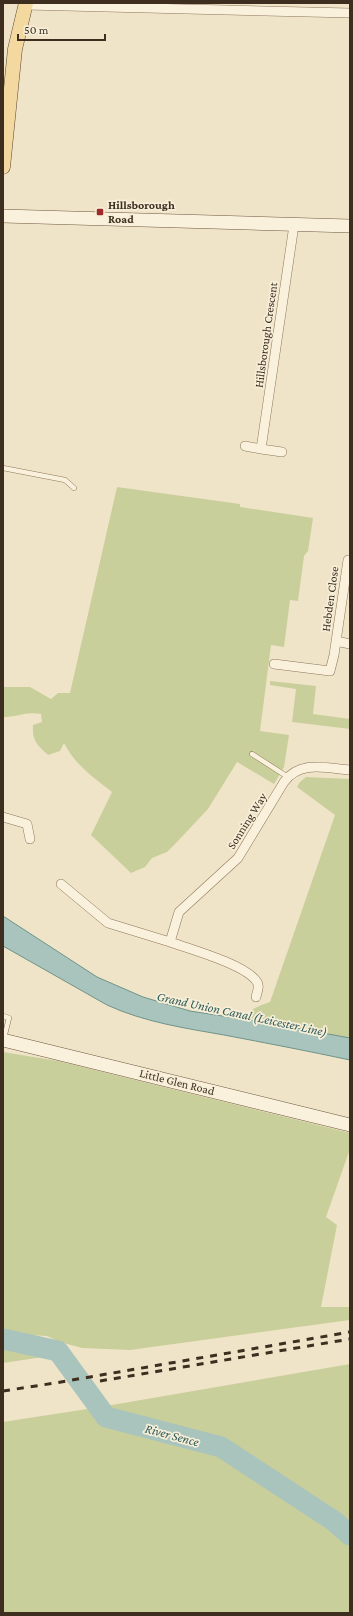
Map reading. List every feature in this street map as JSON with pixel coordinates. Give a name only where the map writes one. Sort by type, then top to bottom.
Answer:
[{"type":"main road","points":[[3,167],[5,118],[15,49],[26,4]]},
{"type":"main road","points":[[3,216],[350,226]]},
{"type":"main road","name":"Little Glen Road","points":[[3,1040],[350,1125]]},
{"type":"street","points":[[26,4],[207,6],[350,14]]},
{"type":"street","name":"Hillsborough Crescent","points":[[261,449],[294,225]]},
{"type":"street","points":[[245,446],[282,452]]},
{"type":"street","name":"Hebden Close","points":[[274,664],[330,671],[334,658],[348,560]]},
{"type":"street","name":"Hebden Close","points":[[336,641],[350,644]]},
{"type":"street","name":"Sonning Way","points":[[170,942],[179,912],[238,858],[288,777],[298,770],[310,766],[350,770]]},
{"type":"street","points":[[3,817],[27,824],[30,839]]},
{"type":"street","points":[[61,884],[108,923],[170,942],[241,968],[252,975],[257,982],[259,986],[256,997]]},
{"type":"lane","points":[[3,468],[66,480],[74,488]]},
{"type":"lane","points":[[252,754],[288,777]]},
{"type":"lane","points":[[3,1016],[9,1018],[3,1040]]},
{"type":"green space","points":[[117,487],[240,504],[240,507],[313,518],[308,551],[304,556],[298,601],[290,600],[284,647],[271,645],[260,731],[289,735],[284,767],[274,784],[237,762],[208,809],[176,843],[167,852],[152,858],[145,867],[131,873],[91,835],[112,792],[91,776],[73,758],[64,743],[60,751],[48,755],[41,748],[34,739],[33,725],[42,722],[41,714],[31,713],[3,717],[3,687],[30,687],[51,699],[58,693],[70,693]]},
{"type":"green space","points":[[270,681],[316,686],[313,714],[350,719],[350,729],[292,722],[296,689],[270,685]]},
{"type":"green space","points":[[306,777],[350,779],[350,1038],[246,1020],[247,1016],[252,1010],[270,1002],[335,815],[297,787]]},
{"type":"green space","points":[[3,1052],[58,1061],[350,1133],[350,1149],[326,1217],[337,1225],[321,1307],[350,1307],[350,1320],[130,1350],[82,1348],[60,1342],[47,1336],[9,1334],[3,1332]]},
{"type":"green space","points":[[3,1343],[30,1347],[43,1357],[3,1363]]},
{"type":"green space","points":[[350,1364],[350,1525],[257,1459],[213,1435],[161,1422],[124,1417],[107,1412],[100,1407]]},
{"type":"green space","points":[[87,1409],[120,1424],[163,1436],[203,1444],[281,1489],[350,1534],[350,1613],[3,1613],[3,1422]]},
{"type":"water","points":[[3,916],[97,977],[143,997],[190,1011],[350,1038],[350,1060],[164,1024],[121,1011],[107,1005],[3,946]]},
{"type":"waterway","name":"River Sence","points":[[3,1339],[58,1351],[106,1417],[221,1447],[334,1521],[350,1535]]},
{"type":"railway","points":[[3,1391],[350,1332]]},
{"type":"railway","points":[[100,1381],[350,1339]]},
{"type":"place","name":"Hillsborough Road","points":[[100,212]]},
{"type":"water label","name":"Grand Union Canal (Leicester Line)","points":[[242,1014]]}]
